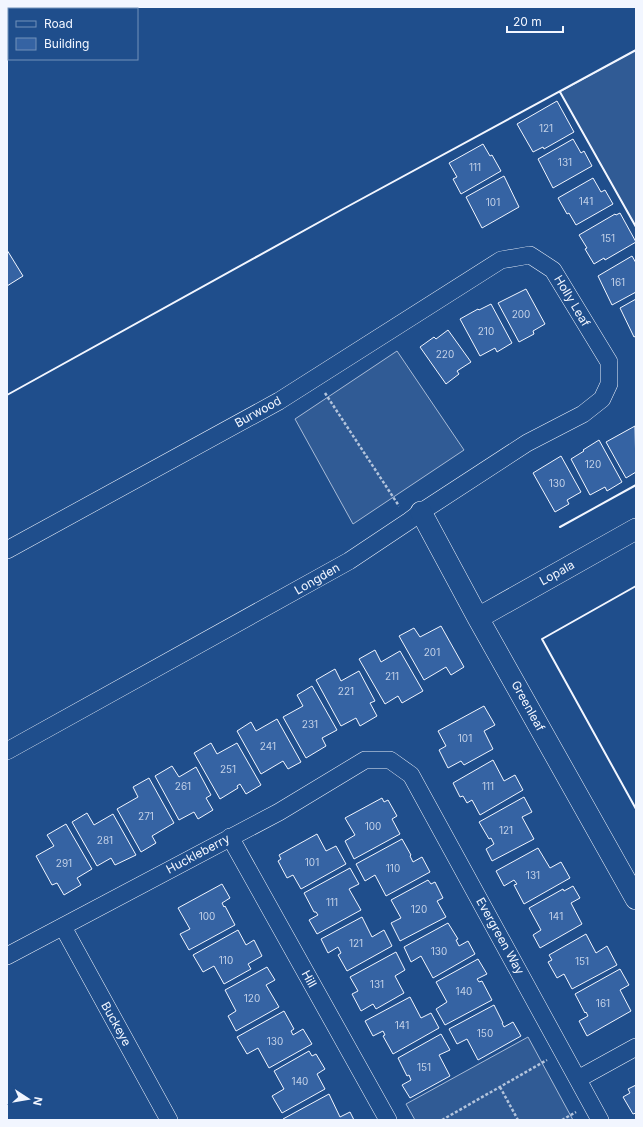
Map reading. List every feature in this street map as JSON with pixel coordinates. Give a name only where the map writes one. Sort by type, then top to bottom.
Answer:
[{"type":"street","name":"Holly Leaf","points":[[501,260],[530,255],[553,270],[609,362],[609,384]]},
{"type":"street","name":"Burwood","points":[[7,550],[278,401],[501,260]]},
{"type":"street","name":"Longden","points":[[7,751],[349,561],[527,443],[583,414],[602,399],[609,384]]},
{"type":"street","name":"Greenleaf","points":[[415,516],[478,618],[636,899]]},
{"type":"street","name":"Lopala","points":[[478,618],[636,529]]},
{"type":"street","name":"Huckleberry","points":[[7,956],[279,812],[365,760],[390,760]]},
{"type":"street","name":"Evergreen Way","points":[[390,760],[410,775],[600,1120]]},
{"type":"street","name":"Hill","points":[[230,837],[388,1120]]},
{"type":"street","name":"Buckeye","points":[[63,927],[169,1120]]},
{"type":"street","points":[[578,1079],[636,1047]]},
{"type":"path","points":[[314,378],[415,516]]},
{"type":"path","points":[[442,1120],[563,1051]]},
{"type":"path","points":[[500,1087],[518,1120]]},
{"type":"shaded area","points":[[636,50],[636,227],[560,92]]},
{"type":"shaded area","points":[[397,351],[464,450],[353,524],[295,419]]},
{"type":"shaded area","points":[[528,1037],[573,1120],[415,1120],[406,1104]]},
{"type":"building","points":[[557,101],[574,132],[544,149],[543,147],[533,152],[517,124]]},
{"type":"building","points":[[573,139],[581,153],[584,151],[592,166],[553,188],[538,159]]},
{"type":"building","points":[[483,144],[490,156],[492,155],[501,171],[461,194],[453,179],[457,177],[449,163]]},
{"type":"building","points":[[504,176],[519,207],[482,228],[466,197]]},
{"type":"building","points":[[593,178],[601,192],[605,190],[613,204],[576,225],[569,213],[567,214],[558,198]]},
{"type":"building","points":[[620,213],[636,242],[605,260],[604,258],[594,264],[579,235],[615,214]]},
{"type":"building","points":[[7,250],[23,276],[7,286]]},
{"type":"building","points":[[632,256],[636,263],[636,292],[612,305],[598,276]]},
{"type":"building","points":[[526,289],[545,324],[533,331],[534,334],[519,342],[498,303]]},
{"type":"building","points":[[636,299],[636,336],[634,337],[620,308]]},
{"type":"building","points":[[491,304],[512,343],[497,352],[495,348],[480,356],[460,319]]},
{"type":"building","points":[[448,330],[471,362],[457,371],[459,374],[446,384],[420,347],[434,337],[436,339]]},
{"type":"building","points":[[635,426],[636,472],[626,478],[606,442]]},
{"type":"building","points":[[599,440],[622,482],[607,491],[605,487],[590,495],[571,459]]},
{"type":"building","points":[[561,456],[581,492],[567,500],[569,504],[555,512],[533,473]]},
{"type":"building","points":[[441,626],[464,667],[451,675],[446,667],[424,680],[399,636],[414,628],[420,637]]},
{"type":"building","points":[[375,650],[381,662],[400,651],[423,691],[402,703],[398,696],[385,704],[359,659]]},
{"type":"building","points":[[335,669],[341,681],[359,671],[375,701],[370,703],[377,716],[360,726],[356,718],[341,726],[316,680]]},
{"type":"building","points":[[312,686],[337,730],[322,738],[326,746],[306,758],[283,717],[303,706],[297,695]]},
{"type":"building","points":[[484,706],[495,725],[484,731],[493,749],[464,765],[461,761],[448,768],[439,750],[446,746],[438,731]]},
{"type":"building","points":[[277,719],[301,762],[288,769],[283,761],[261,774],[237,731],[251,722],[256,731]]},
{"type":"building","points":[[211,743],[217,754],[237,743],[261,785],[246,794],[240,784],[237,786],[238,788],[220,799],[194,753]]},
{"type":"building","points":[[493,760],[504,781],[515,775],[523,790],[480,815],[472,800],[467,803],[463,796],[460,797],[453,783]]},
{"type":"building","points":[[172,766],[179,777],[196,767],[211,795],[206,798],[213,810],[198,819],[194,812],[179,820],[155,776]]},
{"type":"building","points":[[149,778],[174,823],[152,836],[156,843],[141,852],[117,809],[138,797],[133,787]]},
{"type":"building","points":[[524,797],[532,812],[522,817],[534,839],[492,861],[486,849],[494,844],[491,838],[489,839],[479,822]]},
{"type":"building","points":[[382,798],[384,802],[388,800],[397,816],[392,819],[400,834],[354,859],[345,841],[355,835],[345,818]]},
{"type":"building","points":[[87,813],[94,825],[113,814],[136,855],[115,865],[111,858],[97,866],[72,822]]},
{"type":"building","points":[[66,824],[92,869],[77,878],[81,885],[64,895],[57,883],[52,885],[36,856],[54,846],[47,835]]},
{"type":"building","points":[[317,834],[326,851],[336,846],[346,864],[301,889],[293,875],[287,878],[278,861],[281,859],[279,855]]},
{"type":"building","points":[[402,839],[411,855],[410,856],[413,862],[422,857],[430,872],[386,896],[375,875],[365,881],[356,864]]},
{"type":"building","points":[[538,848],[550,868],[561,862],[570,878],[524,904],[514,885],[517,884],[514,880],[504,886],[496,871]]},
{"type":"building","points":[[350,868],[359,884],[349,889],[361,910],[317,934],[309,920],[318,915],[314,912],[304,893]]},
{"type":"building","points":[[428,880],[431,884],[435,882],[443,898],[437,901],[446,917],[400,941],[391,923],[401,918],[391,900]]},
{"type":"building","points":[[222,884],[230,898],[222,903],[235,925],[189,950],[180,934],[190,929],[178,908]]},
{"type":"building","points":[[573,886],[580,898],[571,903],[582,924],[540,948],[533,935],[541,930],[529,908],[563,889],[564,891]]},
{"type":"building","points":[[362,917],[372,937],[384,930],[392,946],[347,971],[338,955],[341,953],[338,947],[328,953],[321,939]]},
{"type":"building","points":[[448,923],[458,939],[456,940],[459,946],[468,941],[475,954],[433,978],[421,956],[411,962],[404,947]]},
{"type":"building","points":[[238,930],[246,945],[254,940],[262,956],[248,964],[251,969],[224,984],[214,966],[203,972],[193,955]]},
{"type":"building","points":[[586,934],[596,953],[607,946],[617,965],[572,989],[564,974],[557,978],[548,962],[552,960],[549,955]]},
{"type":"building","points":[[396,952],[405,970],[395,976],[404,993],[376,1009],[373,1004],[361,1011],[352,994],[358,991],[350,977]]},
{"type":"building","points":[[478,959],[487,974],[477,979],[479,982],[482,981],[492,1000],[445,1025],[436,1009],[447,1002],[436,982]]},
{"type":"building","points":[[267,967],[275,980],[266,985],[279,1007],[236,1031],[228,1016],[236,1011],[225,990]]},
{"type":"building","points":[[620,969],[629,985],[620,990],[631,1011],[587,1036],[579,1021],[588,1016],[575,994]]},
{"type":"building","points":[[410,997],[421,1018],[431,1013],[439,1028],[393,1054],[383,1036],[385,1035],[383,1031],[373,1036],[365,1021]]},
{"type":"building","points":[[494,1005],[504,1027],[513,1022],[521,1036],[478,1060],[467,1039],[457,1044],[449,1029]]},
{"type":"building","points":[[284,1011],[294,1029],[291,1031],[293,1035],[303,1029],[312,1044],[269,1068],[258,1048],[247,1054],[237,1037]]},
{"type":"building","points":[[441,1034],[450,1050],[439,1055],[450,1076],[410,1098],[402,1085],[411,1080],[409,1075],[407,1076],[398,1058]]},
{"type":"building","points":[[309,1051],[312,1056],[316,1054],[325,1069],[317,1074],[325,1089],[282,1113],[272,1096],[284,1089],[274,1071]]},
{"type":"building","points":[[636,1085],[636,1113],[633,1114],[623,1097],[630,1093],[628,1089]]},
{"type":"building","points":[[329,1094],[340,1117],[350,1112],[354,1120],[283,1119]]},
{"type":"wall","points":[[7,395],[343,209],[636,50]]},
{"type":"wall","points":[[560,92],[636,227]]},
{"type":"wall","points":[[560,527],[636,485]]},
{"type":"wall","points":[[636,586],[542,639],[636,809]]}]
